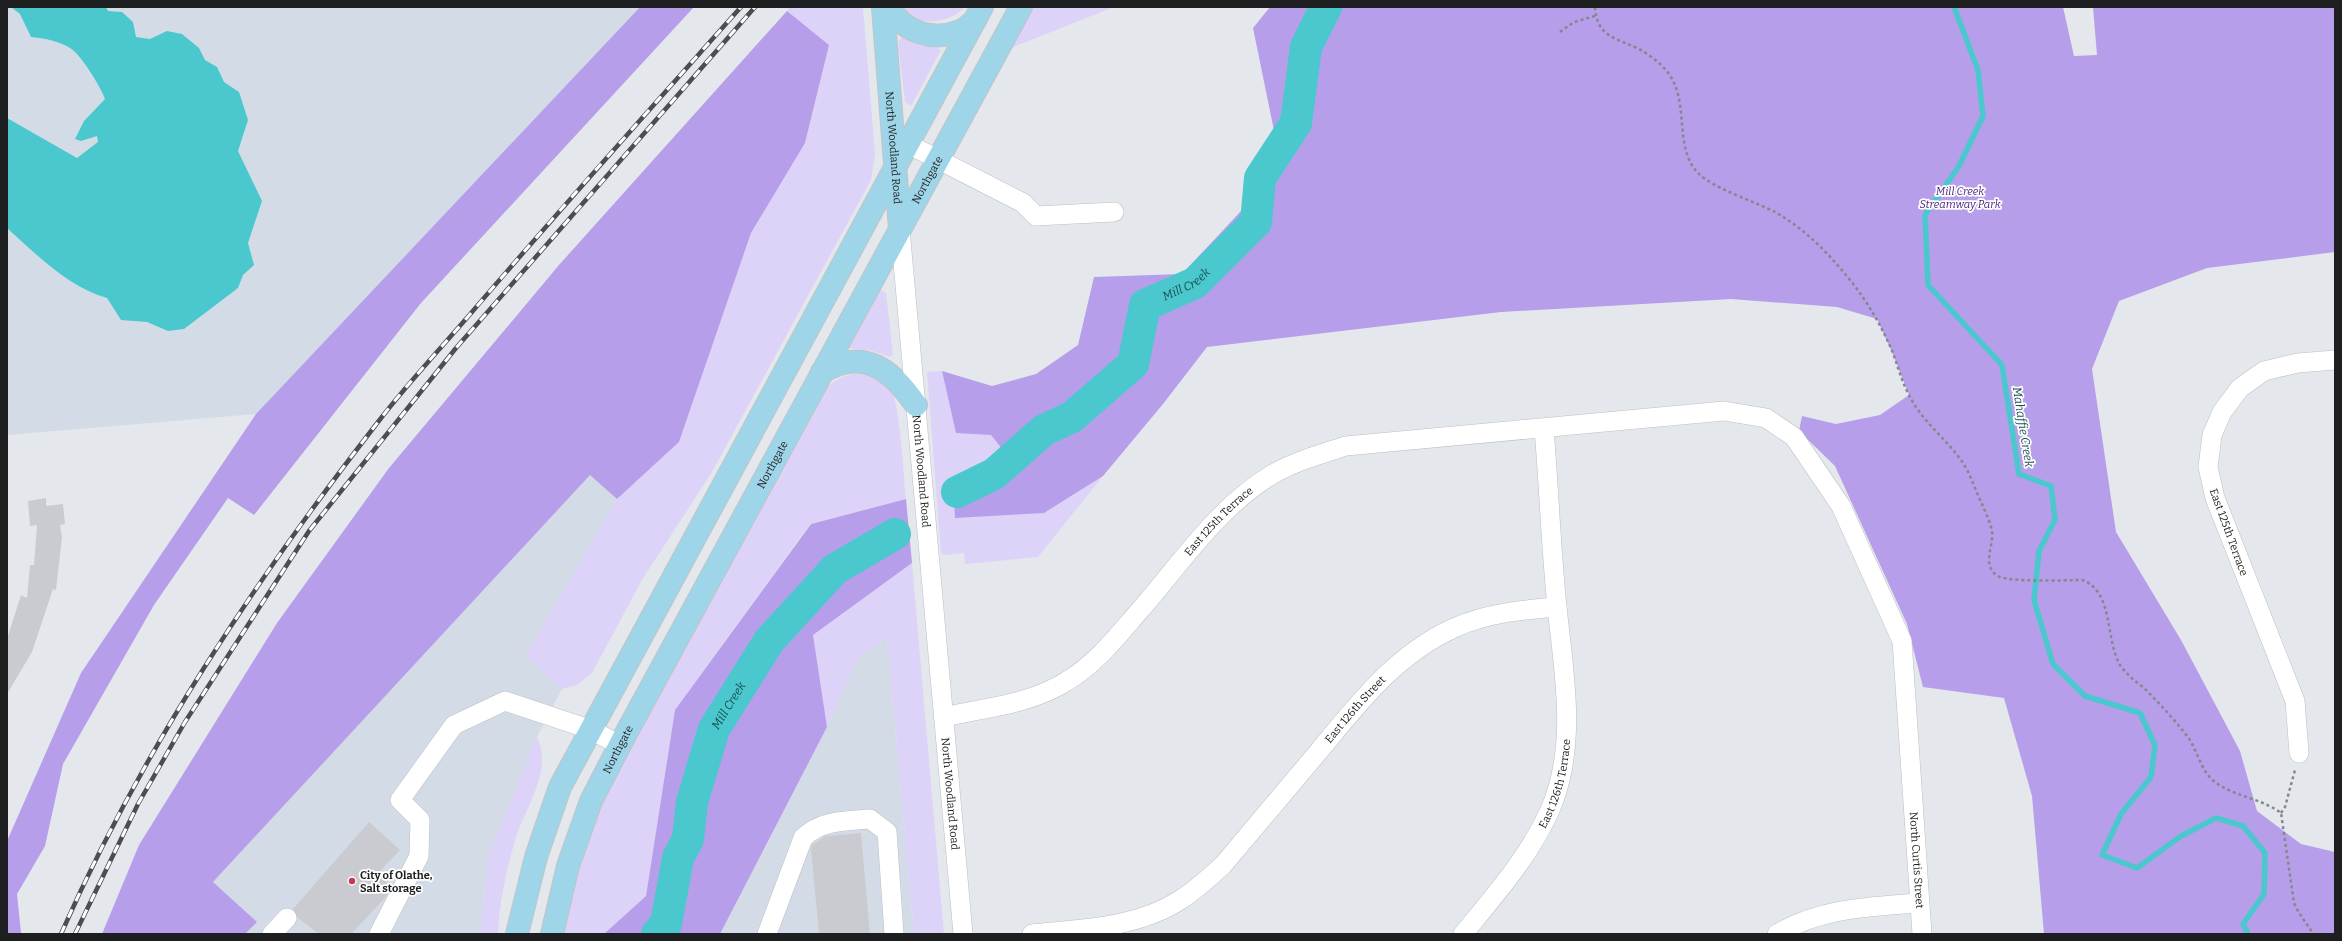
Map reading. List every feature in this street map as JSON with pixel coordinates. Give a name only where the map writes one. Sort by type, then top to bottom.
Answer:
[{"type":"main road","name":"North Woodland Road","points":[[883,7],[900,229]]},
{"type":"main road","points":[[889,7],[895,18],[904,26],[931,35],[961,31],[979,14]]},
{"type":"main road","name":"Northgate","points":[[552,934],[568,866],[592,801],[620,745],[1021,7]]},
{"type":"main road","points":[[517,934],[536,857],[558,794],[589,729],[979,14]]},
{"type":"main road","points":[[822,372],[836,364],[848,361],[862,362],[876,366],[889,373],[903,386],[916,405]]},
{"type":"street","points":[[908,144],[1023,204],[1036,216],[1114,212]]},
{"type":"street","name":"North Woodland Road","points":[[900,229],[963,934]]},
{"type":"street","name":"East 125th Terrace","points":[[2300,753],[2295,701],[2215,498],[2208,467],[2212,436],[2222,412],[2240,388],[2264,371],[2298,363],[2335,360]]},
{"type":"street","name":"North Curtis Street","points":[[1656,416],[1724,411],[1766,418],[1794,437],[1842,506],[1902,641],[1918,903],[1922,934]]},
{"type":"street","name":"East 125th Terrace","points":[[944,717],[1010,705],[1038,696],[1068,681],[1093,662],[1118,636],[1222,515],[1256,486],[1273,474],[1299,462],[1346,446],[1544,429],[1656,416]]},
{"type":"street","points":[[1544,429],[1557,607]]},
{"type":"street","name":"East 126th Street","points":[[1032,934],[1100,927],[1145,917],[1179,901],[1199,887],[1223,865],[1388,672],[1421,646],[1453,628],[1488,616],[1515,610],[1557,607]]},
{"type":"street","name":"East 126th Terrace","points":[[1463,934],[1500,890],[1527,853],[1550,810],[1562,771],[1567,736],[1568,710],[1557,607]]},
{"type":"street","points":[[379,934],[419,856],[420,820],[400,800],[454,725],[505,701],[589,729],[620,745]]},
{"type":"street","points":[[767,934],[803,838],[812,829],[831,823],[870,819],[887,832],[894,934]]},
{"type":"street","points":[[1777,934],[1821,914],[1849,908],[1918,903]]},
{"type":"street","points":[[272,934],[287,918]]},
{"type":"path","points":[[1594,7],[1595,16],[1607,34],[1618,42],[1638,48],[1666,70],[1674,83],[1680,99],[1686,152],[1690,163],[1699,174],[1777,214],[1798,227],[1830,256],[1854,286],[1877,319],[1909,395],[1917,409],[1962,461],[1990,521],[1992,534],[1988,557],[1991,568],[1995,574],[2002,578],[2016,580],[2082,580],[2091,583],[2098,590],[2103,603],[2115,651],[2126,674],[2144,689],[2188,737],[2204,769],[2214,782],[2229,790],[2272,806],[2281,813]]},
{"type":"path","points":[[1560,32],[1574,22],[1595,16]]},
{"type":"path","points":[[2300,753],[2285,807],[2281,813],[2294,903],[2298,913],[2308,924],[2313,934]]},
{"type":"shaded area","points":[[7,7],[640,7],[256,414],[7,435]]},
{"type":"shaded area","points":[[790,7],[863,7],[875,154],[871,180],[712,472],[642,580],[592,673],[577,685],[562,689],[525,656],[617,499],[679,442],[751,233],[805,143],[829,45],[787,11]]},
{"type":"shaded area","points":[[901,7],[964,7],[951,17],[942,20],[923,21],[907,14]]},
{"type":"shaded area","points":[[1021,7],[1114,7],[1011,48]]},
{"type":"shaded area","points":[[902,37],[918,45],[935,46],[941,50],[911,106],[905,102],[898,42]]},
{"type":"shaded area","points":[[879,289],[886,293],[893,354],[890,357],[872,351],[849,348],[849,344]]},
{"type":"shaded area","points":[[942,371],[957,432],[991,435],[1007,455],[1001,475],[953,482],[1044,513],[1103,476],[1038,557],[965,564],[964,553],[944,555],[941,553],[927,372]]},
{"type":"shaded area","points":[[862,373],[882,381],[891,390],[894,398],[899,425],[906,499],[810,524],[675,710],[646,896],[604,934],[561,934],[576,871],[597,813],[626,751],[818,397],[832,383],[842,377]]},
{"type":"shaded area","points":[[590,474],[617,499],[525,656],[562,689],[537,737],[488,858],[480,934],[245,934],[257,922],[213,882]]},
{"type":"shaded area","points":[[912,563],[944,934],[914,934],[887,638],[858,658],[827,727],[813,635]]},
{"type":"shaded area","points":[[887,638],[914,934],[720,934],[827,727],[858,658]]},
{"type":"shaded area","points":[[537,737],[541,750],[542,764],[540,777],[518,831],[511,855],[501,900],[498,934],[480,934],[488,858]]},
{"type":"green space","points":[[640,7],[694,7],[421,303],[254,515],[228,498],[154,605],[63,764],[45,846],[17,894],[21,933],[7,934],[7,841],[81,673],[256,414]]},
{"type":"green space","name":"Mill Creek Streamway Park","points":[[1270,7],[2063,7],[2074,56],[2097,55],[2093,7],[2335,7],[2335,252],[2207,268],[2119,301],[2092,369],[2116,532],[2181,640],[2240,751],[2257,811],[2301,844],[2335,852],[2335,934],[2044,934],[2032,796],[2004,698],[1923,687],[1907,624],[1835,466],[1799,431],[1802,416],[1836,424],[1880,415],[1909,395],[1877,319],[1837,307],[1731,299],[1501,312],[1207,347],[1163,404],[1103,476],[1044,513],[955,518],[953,482],[1001,475],[1007,455],[991,435],[956,433],[942,371],[992,386],[1036,374],[1078,345],[1094,277],[1182,274],[1242,210],[1279,155],[1253,28]]},
{"type":"green space","points":[[787,11],[829,45],[805,143],[751,233],[679,442],[617,499],[590,475],[213,882],[257,922],[245,934],[102,934],[139,845],[277,623],[389,468],[559,265]]},
{"type":"green space","points":[[906,499],[912,563],[813,635],[827,727],[720,934],[604,934],[646,896],[675,710],[811,524]]},
{"type":"water","points":[[11,7],[106,7],[108,11],[122,12],[133,22],[136,37],[150,39],[167,31],[182,34],[199,48],[205,60],[217,67],[224,82],[239,92],[248,120],[238,151],[262,201],[248,243],[254,265],[243,275],[238,288],[184,329],[168,331],[147,322],[121,320],[107,298],[93,293],[66,278],[7,228],[7,118],[77,158],[98,142],[97,136],[81,141],[75,139],[84,121],[105,99],[90,71],[74,51],[56,42],[31,37],[20,14]]},
{"type":"building","points":[[46,498],[46,506],[63,504],[65,524],[60,525],[62,537],[56,590],[53,589],[32,652],[7,694],[7,639],[21,595],[27,598],[30,565],[34,565],[37,525],[30,526],[28,501]]},
{"type":"building","name":"City of Olathe, Salt storage","points":[[369,822],[400,850],[377,874],[391,886],[385,898],[351,934],[319,934],[298,918],[293,909]]},
{"type":"building","points":[[861,833],[870,934],[819,934],[811,849],[812,845],[826,836]]},
{"type":"waterway","name":"Mill Creek","points":[[957,492],[994,474],[1044,430],[1072,417],[1133,364],[1145,305],[1195,283],[1256,222],[1260,178],[1296,123],[1306,47],[1326,7]]},
{"type":"waterway","name":"Mahaffie Creek","points":[[1954,7],[1978,70],[1983,116],[1959,166],[1925,215],[1928,285],[2002,365],[2019,474],[2051,486],[2055,520],[2039,551],[2034,600],[2053,664],[2085,696],[2140,713],[2155,745],[2151,777],[2121,814],[2102,855],[2137,868],[2181,836],[2216,818],[2243,826],[2265,853],[2264,894],[2243,924],[2248,934]]},
{"type":"waterway","name":"Mill Creek","points":[[657,934],[666,924],[678,858],[688,839],[692,802],[714,729],[769,641],[835,569],[895,534]]},
{"type":"railway","points":[[61,934],[127,799],[164,733],[245,605],[332,482],[412,380],[741,7]]},
{"type":"railway","points":[[75,934],[138,804],[185,722],[309,531],[456,348],[755,7]]},
{"type":"place","name":"City of Olathe, Salt storage","points":[[352,881]]}]
